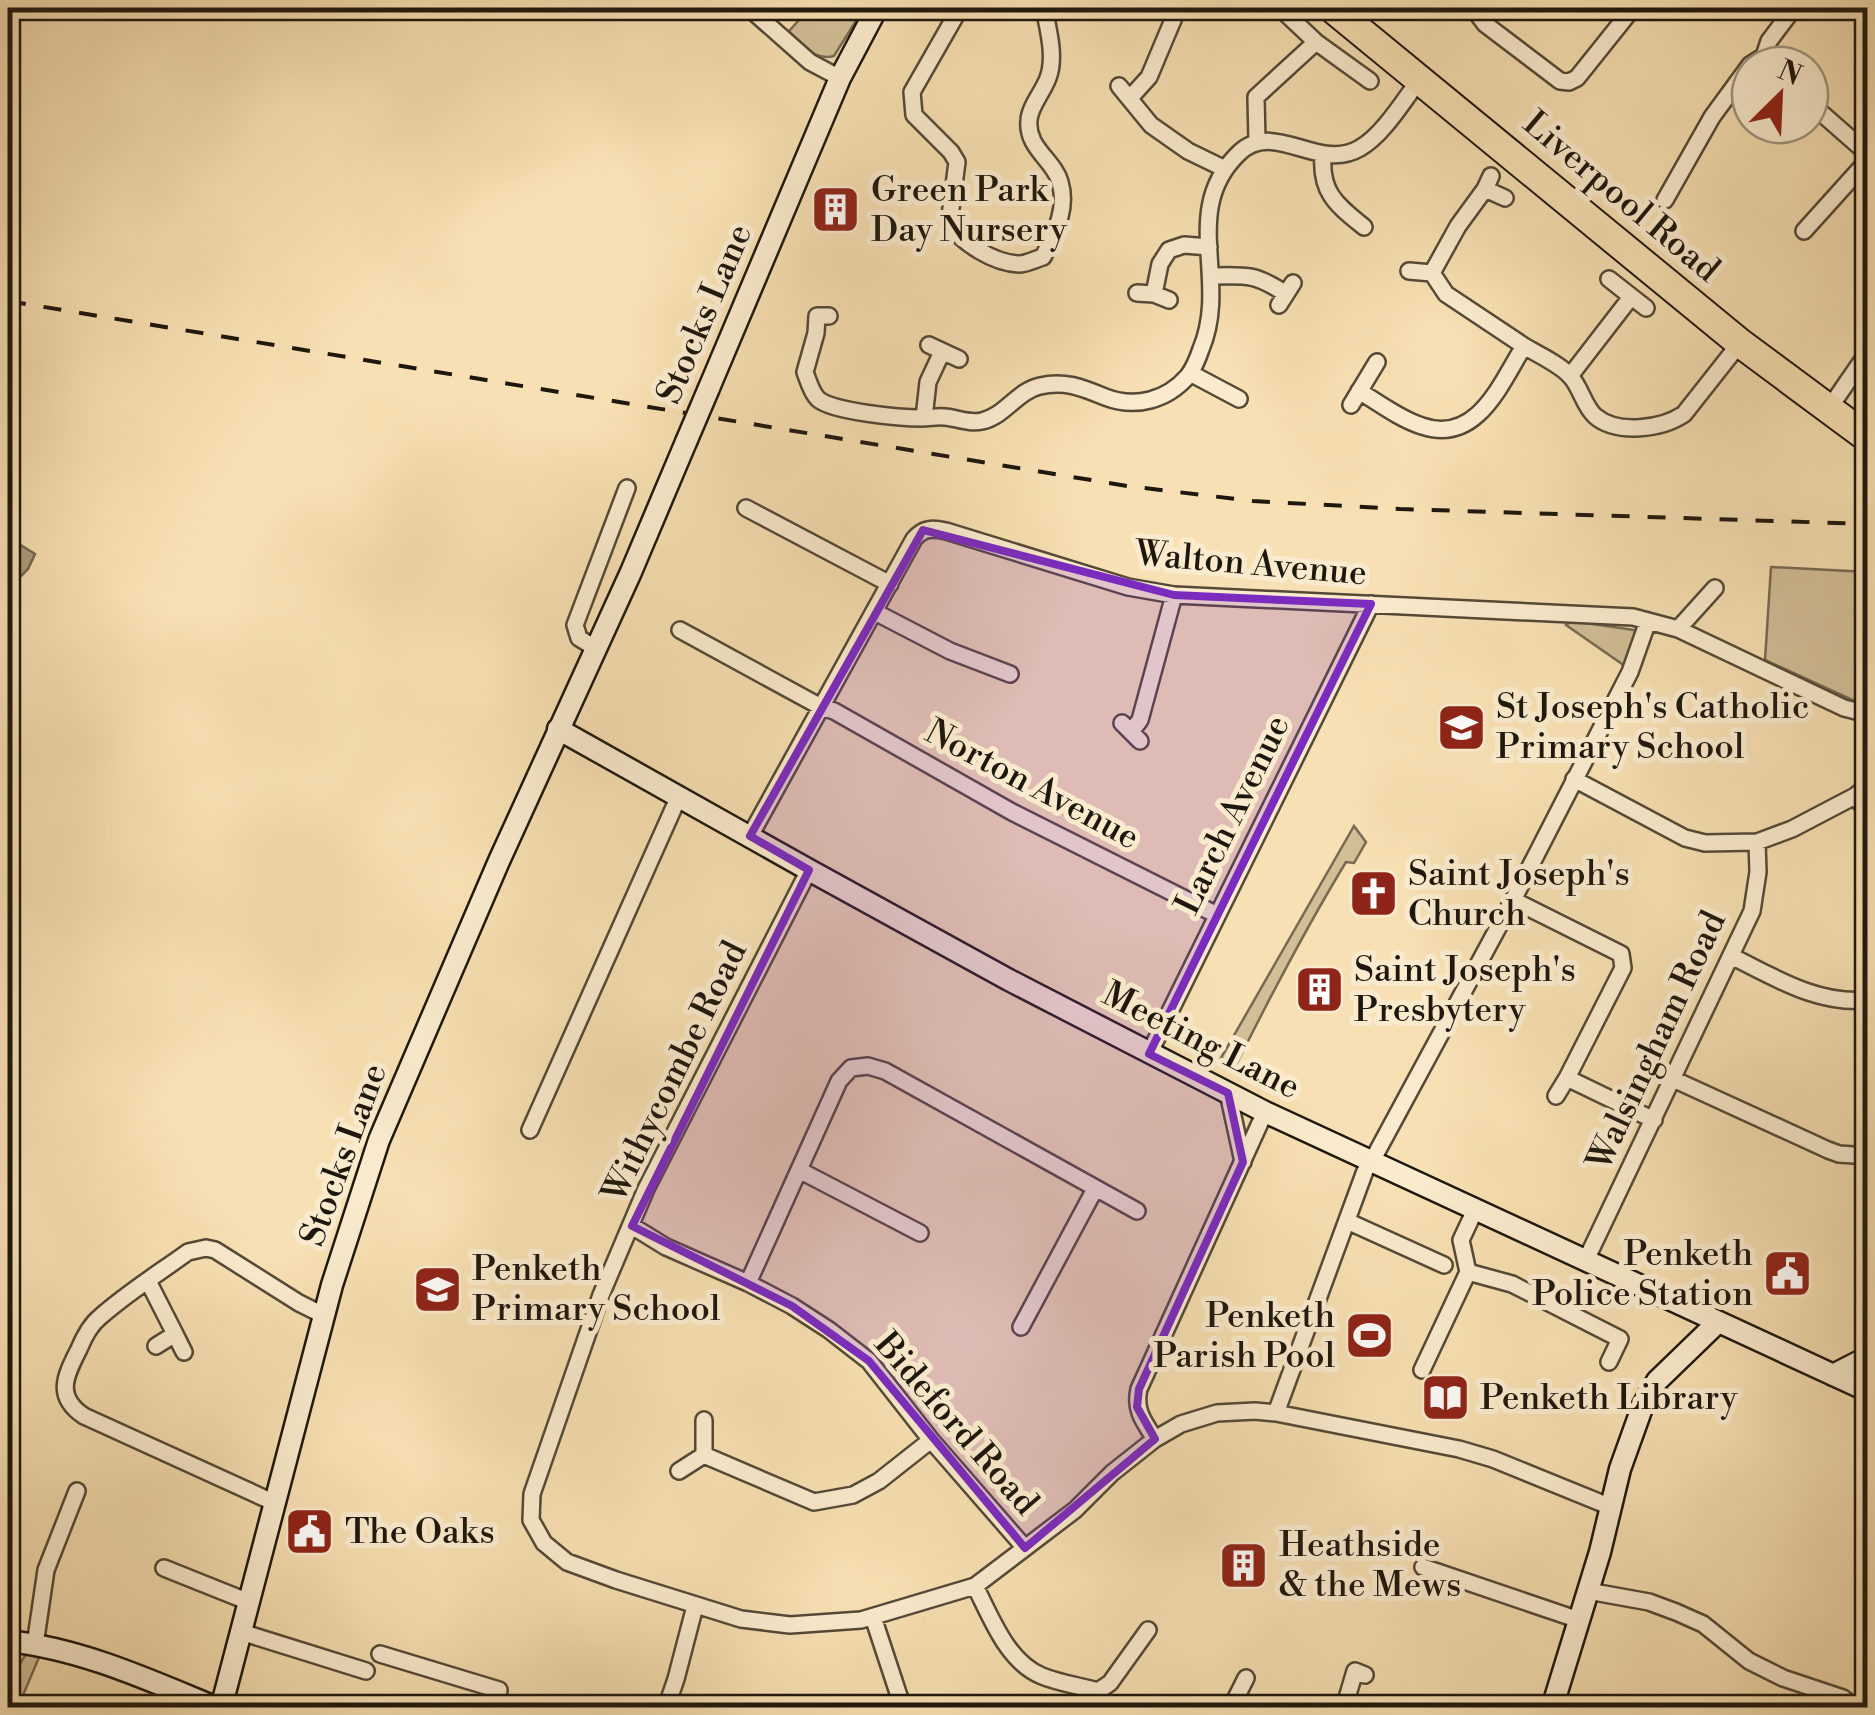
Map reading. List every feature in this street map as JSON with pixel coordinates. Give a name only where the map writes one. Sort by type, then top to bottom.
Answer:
[{"type":"highway","name":"Liverpool Road","points":[[1332,8],[1740,344],[1868,438]]},
{"type":"street","points":[[749,8],[810,62],[840,78]]},
{"type":"street","name":"Stocks Lane","points":[[219,1708],[324,1315],[379,1140],[558,728],[631,572],[840,78],[877,8]]},
{"type":"street","points":[[960,8],[912,92],[914,115],[952,152],[957,162],[948,224],[961,240],[991,256],[1020,264],[1043,257],[1059,225],[1063,204],[1060,179],[1032,142],[1029,130],[1029,118],[1050,74],[1052,55],[1044,8]]},
{"type":"street","points":[[1178,8],[1149,77],[1124,92],[1152,125],[1225,169]]},
{"type":"street","points":[[1280,8],[1316,42],[1370,81]]},
{"type":"street","points":[[1473,8],[1484,24],[1560,81],[1569,82],[1577,78],[1633,8]]},
{"type":"street","points":[[1766,45],[1794,8]]},
{"type":"street","points":[[1257,142],[1256,97],[1316,42]]},
{"type":"street","points":[[829,316],[818,316],[805,372],[819,399],[856,412],[983,421],[1037,386],[1054,384],[1070,384],[1118,400],[1145,402],[1168,394],[1190,373],[1208,327],[1212,276],[1208,214],[1216,184],[1225,169],[1242,150],[1257,142],[1290,144],[1323,155],[1347,154],[1368,142],[1420,79]]},
{"type":"street","points":[[1664,199],[1712,117],[1730,96]]},
{"type":"street","points":[[1804,230],[1868,157],[1830,122]]},
{"type":"street","points":[[1323,155],[1322,178],[1329,192],[1337,204],[1365,227]]},
{"type":"street","points":[[1432,273],[1488,183],[1504,198]]},
{"type":"street","points":[[1153,295],[1160,264],[1169,250],[1209,247]]},
{"type":"street","points":[[1409,271],[1432,273]]},
{"type":"street","points":[[1432,273],[1446,294],[1570,376],[1596,418],[1614,424],[1655,427],[1672,422],[1684,414],[1740,344]]},
{"type":"street","points":[[1212,276],[1250,275],[1286,294]]},
{"type":"street","points":[[1609,279],[1646,308]]},
{"type":"street","points":[[1570,376],[1631,297]]},
{"type":"street","points":[[1377,362],[1355,398],[1438,430],[1466,424],[1482,412],[1524,346]]},
{"type":"street","points":[[924,418],[935,349],[959,360]]},
{"type":"street","points":[[1828,410],[1868,352]]},
{"type":"street","points":[[1190,373],[1239,399]]},
{"type":"street","points":[[596,648],[579,638],[575,626],[625,484]]},
{"type":"street","points":[[746,508],[890,584],[750,836]]},
{"type":"street","name":"Walton Avenue","points":[[890,584],[914,539],[929,528],[1128,587],[1174,595],[1633,618],[1678,628],[1844,708],[1868,714]]},
{"type":"street","points":[[1678,628],[1715,588]]},
{"type":"street","points":[[1131,732],[1140,720],[1174,595]]},
{"type":"street","name":"Larch Avenue","points":[[1149,1054],[1371,604]]},
{"type":"street","points":[[875,612],[950,652],[1010,675]]},
{"type":"street","points":[[1276,1413],[1369,1166],[1513,900],[1630,672],[1648,620]]},
{"type":"street","name":"Norton Avenue","points":[[680,630],[834,711],[1012,812],[1217,915]]},
{"type":"street","name":"Meeting Lane","points":[[558,728],[809,870],[1149,1054],[1369,1166],[1476,1208],[1868,1391]]},
{"type":"street","points":[[1574,779],[1694,842],[1757,842],[1792,829],[1861,790],[1868,813]]},
{"type":"street","points":[[530,1130],[679,796]]},
{"type":"street","name":"Walsingham Road","points":[[1586,1260],[1752,911],[1758,872],[1757,842]]},
{"type":"street","name":"Withycombe Road","points":[[809,870],[646,1189],[602,1295],[532,1494],[531,1520],[544,1543],[568,1562],[741,1619],[790,1625],[861,1620],[976,1586]]},
{"type":"street","points":[[1513,900],[1621,954],[1624,968],[1556,1096]]},
{"type":"street","points":[[1730,956],[1798,989],[1838,1000],[1868,1000]]},
{"type":"street","points":[[748,1282],[839,1081],[851,1068],[868,1066],[886,1071],[1137,1211]]},
{"type":"street","points":[[1567,1078],[1654,1120]]},
{"type":"street","points":[[1673,1079],[1828,1150],[1868,1156]]},
{"type":"street","points":[[1228,1094],[1243,1162]]},
{"type":"street","points":[[1155,1439],[1140,1416],[1139,1389],[1264,1112]]},
{"type":"street","points":[[800,1170],[920,1233]]},
{"type":"street","points":[[1021,1327],[1095,1189]]},
{"type":"street","points":[[1422,1370],[1426,1345],[1468,1272],[1461,1240],[1476,1208]]},
{"type":"street","points":[[1346,1221],[1444,1265]]},
{"type":"street","name":"Bideford Road","points":[[632,1226],[666,1247],[748,1282],[792,1306],[869,1361],[930,1440],[1025,1548]]},
{"type":"street","points":[[275,1503],[84,1416],[70,1403],[65,1379],[92,1326],[188,1252],[206,1248],[224,1254],[298,1303],[324,1315]]},
{"type":"street","points":[[1468,1272],[1512,1284],[1628,1343],[1609,1362]]},
{"type":"street","points":[[148,1281],[184,1352]]},
{"type":"street","points":[[1552,1708],[1629,1444],[1650,1390],[1718,1322]]},
{"type":"street","points":[[156,1346],[175,1334]]},
{"type":"street","points":[[1833,1375],[1868,1357]]},
{"type":"street","points":[[1148,1630],[1110,1684],[1098,1691],[1040,1676],[1024,1665],[1000,1636],[976,1586],[1075,1510],[1112,1473],[1155,1439],[1181,1424],[1216,1413],[1276,1413],[1459,1449],[1611,1507]]},
{"type":"street","points":[[704,1420],[704,1455]]},
{"type":"street","points":[[704,1455],[814,1502],[853,1495],[879,1481],[930,1440]]},
{"type":"street","points":[[680,1471],[704,1455]]},
{"type":"street","points":[[35,1645],[46,1570],[77,1491]]},
{"type":"street","points":[[165,1567],[249,1602]]},
{"type":"street","points":[[1423,1568],[1579,1620]]},
{"type":"street","points":[[1588,1591],[1649,1602],[1676,1612],[1703,1624],[1749,1661],[1784,1678],[1844,1698],[1855,1707],[1868,1692]]},
{"type":"street","points":[[666,1708],[695,1606]]},
{"type":"street","points":[[873,1616],[903,1708]]},
{"type":"street","points":[[241,1632],[366,1671]]},
{"type":"street","points":[[8,1642],[88,1657],[219,1708]]},
{"type":"street","points":[[380,1654],[499,1690],[496,1708]]},
{"type":"street","points":[[1344,1708],[1355,1671],[1365,1676]]},
{"type":"street","points":[[1231,1708],[1246,1678]]},
{"type":"highlighted area","points":[[923,530],[1174,595],[1371,604],[1149,1054],[1228,1093],[1243,1162],[1139,1389],[1137,1407],[1155,1439],[1025,1548],[869,1361],[792,1306],[632,1226],[809,870],[750,836]]},
{"type":"shaded area","points":[[810,8],[864,8],[834,56],[827,57],[808,51],[789,31]]},
{"type":"shaded area","points":[[8,537],[35,554],[18,579],[8,576]]},
{"type":"shaded area","name":"St Joseph's Catholic Primary School","points":[[1771,567],[1867,572],[1867,663],[1859,703],[1765,660]]},
{"type":"shaded area","points":[[1572,621],[1641,631],[1625,666],[1566,625]]},
{"type":"shaded area","points":[[1354,826],[1366,842],[1354,863],[1346,862],[1331,887],[1236,1065],[1221,1058]]},
{"type":"shaded area","points":[[30,1648],[40,1655],[18,1707],[8,1707],[8,1682]]},
{"type":"railway","points":[[8,301],[1127,486],[1253,501],[1400,509],[1868,524]]},
{"type":"place","name":"Green Park Day Nursery","points":[[836,210]]},
{"type":"place","name":"St Joseph's Catholic Primary School","points":[[1461,727]]},
{"type":"place","name":"Saint Joseph's Church","points":[[1373,894]]},
{"type":"place","name":"Saint Joseph's Presbytery","points":[[1319,990]]},
{"type":"place","name":"Penketh Police Station","points":[[1788,1274]]},
{"type":"place","name":"Penketh Primary School","points":[[437,1289]]},
{"type":"place","name":"Penketh Parish Pool","points":[[1370,1336]]},
{"type":"place","name":"Penketh Library","points":[[1445,1398]]},
{"type":"place","name":"The Oaks","points":[[310,1532]]},
{"type":"place","name":"Heathside & the Mews","points":[[1244,1565]]}]
